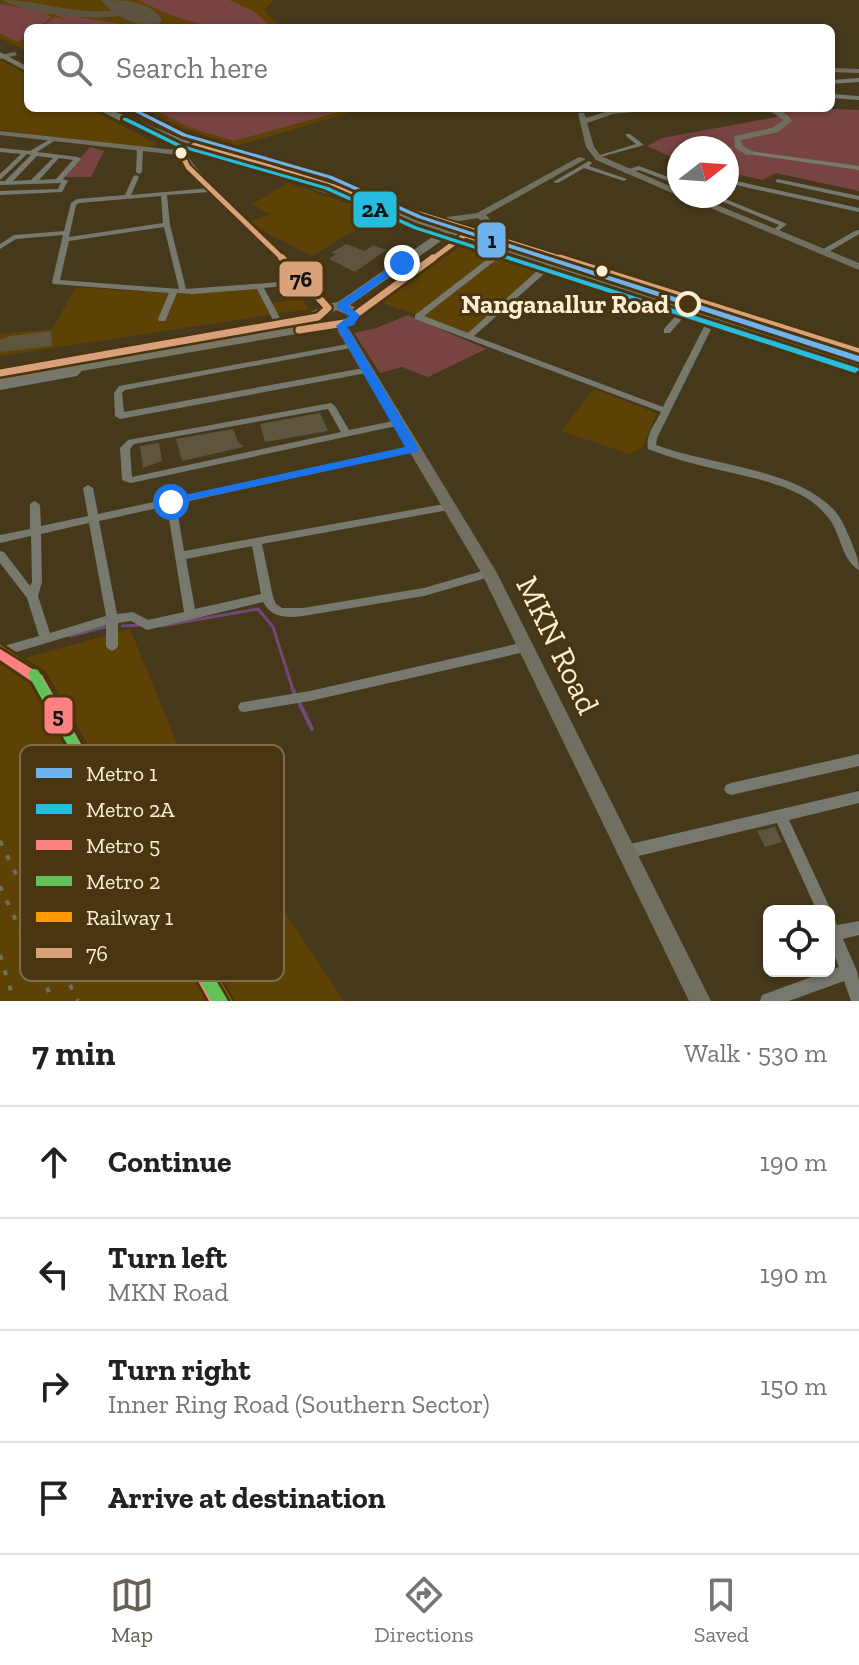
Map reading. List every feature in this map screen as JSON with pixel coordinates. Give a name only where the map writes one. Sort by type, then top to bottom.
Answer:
[{"type":"main road","points":[[4,54],[24,60]]},
{"type":"main road","points":[[4,54],[24,67]]},
{"type":"main road","points":[[108,112],[189,149],[448,225],[483,232],[859,352]]},
{"type":"main road","points":[[121,112],[152,131]]},
{"type":"main road","points":[[448,225],[465,235],[506,249],[859,362]]},
{"type":"main road","points":[[0,384],[85,363],[331,316],[448,225]]},
{"type":"main road","points":[[331,316],[351,322],[355,315],[465,235]]},
{"type":"main road","points":[[0,373],[85,363]]},
{"type":"street","points":[[835,70],[859,71]]},
{"type":"street","points":[[835,82],[859,80]]},
{"type":"street","points":[[835,96],[859,98]]},
{"type":"street","points":[[591,158],[582,119],[612,112]]},
{"type":"street","points":[[777,112],[787,117],[788,121],[775,130],[737,138],[738,146],[750,153],[859,168]]},
{"type":"street","points":[[0,133],[140,149],[189,149]]},
{"type":"street","points":[[448,225],[480,215],[591,158],[641,145],[628,135]]},
{"type":"street","points":[[2,181],[30,153],[52,140]]},
{"type":"street","points":[[127,197],[137,175],[140,149]]},
{"type":"street","name":"MKN Road","points":[[189,149],[188,167],[304,282],[369,370],[489,573],[700,1001]]},
{"type":"street","points":[[1,152],[78,159],[58,181]]},
{"type":"street","points":[[33,182],[57,157]]},
{"type":"street","points":[[591,158],[624,174],[667,187]]},
{"type":"street","points":[[556,182],[591,158]]},
{"type":"street","points":[[0,193],[60,191],[65,181],[2,181]]},
{"type":"street","points":[[778,181],[859,198]]},
{"type":"street","points":[[739,184],[859,210]]},
{"type":"street","points":[[210,190],[176,193],[164,199],[127,197],[77,201],[73,204],[56,282],[178,291],[304,282]]},
{"type":"street","points":[[162,319],[178,291],[164,199]]},
{"type":"street","points":[[739,206],[784,224],[774,232]]},
{"type":"street","points":[[719,208],[859,267]]},
{"type":"street","points":[[480,215],[487,221],[483,232]]},
{"type":"street","points":[[0,247],[14,237],[67,236],[167,225]]},
{"type":"street","points":[[822,252],[857,232]]},
{"type":"street","points":[[506,249],[418,317],[666,411]]},
{"type":"street","points":[[468,337],[551,263]]},
{"type":"street","points":[[260,287],[276,318]]},
{"type":"street","points":[[667,331],[688,307]]},
{"type":"street","points":[[714,315],[652,438],[651,447],[794,487],[816,499],[832,513],[849,553],[859,566]]},
{"type":"street","points":[[353,345],[122,388],[118,393],[121,416],[369,370]]},
{"type":"street","points":[[347,435],[331,406],[131,442],[125,448],[127,479],[131,480],[347,435],[398,423]]},
{"type":"street","points":[[0,539],[413,449]]},
{"type":"street","points":[[88,488],[112,619],[112,646]]},
{"type":"street","points":[[171,502],[190,616]]},
{"type":"street","points":[[32,596],[37,582],[35,505]]},
{"type":"street","points":[[180,556],[450,507]]},
{"type":"street","points":[[256,541],[267,597],[271,606],[283,614],[424,592],[489,573]]},
{"type":"street","points":[[0,555],[32,596],[46,639]]},
{"type":"street","points":[[0,652],[112,619],[133,616],[147,625],[267,597]]},
{"type":"street","points":[[244,707],[310,696],[525,647]]},
{"type":"street","points":[[731,789],[859,760]]},
{"type":"street","points":[[626,852],[859,797]]},
{"type":"street","points":[[781,817],[821,905]]},
{"type":"street","points":[[835,927],[859,928]]},
{"type":"street","points":[[835,937],[859,1001]]},
{"type":"street","points":[[768,1001],[849,971]]},
{"type":"shaded area","points":[[0,0],[274,0],[264,10],[277,24],[24,24],[24,50],[0,38]]},
{"type":"shaded area","points":[[139,0],[229,0],[253,11],[268,24],[204,24]]},
{"type":"shaded area","points":[[0,4],[44,12],[51,17],[43,24],[24,24],[24,39],[17,42],[0,33]]},
{"type":"shaded area","points":[[52,13],[121,24],[45,24],[55,17],[66,20]]},
{"type":"shaded area","points":[[0,60],[24,73],[24,112],[96,112],[158,145],[140,148],[0,130]]},
{"type":"shaded area","points":[[859,110],[859,191],[776,173],[763,180],[739,175],[739,136],[673,136],[781,116],[774,112]]},
{"type":"shaded area","points":[[151,112],[352,112],[237,146],[185,129]]},
{"type":"shaded area","points":[[159,112],[338,112],[234,141],[191,128]]},
{"type":"shaded area","points":[[667,137],[667,155],[647,146]]},
{"type":"shaded area","points":[[90,147],[104,151],[91,177],[64,177]]},
{"type":"shaded area","points":[[288,183],[380,214],[312,256],[248,223],[271,214],[251,205]]},
{"type":"shaded area","points":[[470,240],[548,266],[471,334],[380,302]]},
{"type":"shaded area","points":[[76,287],[178,294],[259,288],[268,304],[301,298],[309,309],[0,356],[0,334],[52,329]]},
{"type":"shaded area","points":[[408,315],[486,349],[428,377],[402,367],[380,373],[354,333]]},
{"type":"shaded area","points":[[594,389],[656,413],[643,447],[630,454],[561,431]]},
{"type":"shaded area","points":[[130,629],[177,745],[20,745],[20,981],[284,981],[284,911],[344,1001],[0,1001],[0,665]]},
{"type":"building","points":[[346,244],[365,251],[373,245],[386,250],[355,272],[329,259],[336,254],[331,253]]},
{"type":"building","points":[[51,331],[52,346],[0,352],[0,340]]},
{"type":"building","points":[[320,413],[328,431],[265,442],[260,424]]},
{"type":"building","points":[[233,429],[238,442],[244,447],[182,461],[176,439]]},
{"type":"building","points":[[159,443],[162,461],[143,468],[140,446]]},
{"type":"building","points":[[775,827],[782,842],[765,847],[757,831]]},
{"type":"waterway","points":[[161,626],[258,609],[273,627],[293,690]]},
{"type":"waterway","points":[[122,626],[141,625]]},
{"type":"waterway","points":[[70,636],[105,627]]},
{"type":"waterway","points":[[292,688],[312,729]]},
{"type":"taxiway","points":[[7,0],[91,15],[108,16],[130,9]]},
{"type":"runway","points":[[114,0],[148,19]]},
{"type":"railway","points":[[0,841],[20,882]]},
{"type":"railway","points":[[0,886],[20,929]]},
{"type":"railway","points":[[0,955],[14,1001]]},
{"type":"railway","points":[[44,981],[53,1001]]},
{"type":"railway","points":[[68,981],[78,1001]]},
{"type":"railway","points":[[203,981],[217,1001]]},
{"type":"metro line","name":"1","points":[[138,112],[184,135],[330,177],[420,217],[859,359]]},
{"type":"metro line","name":"2A","points":[[125,119],[180,146],[326,188],[416,228],[855,370]]},
{"type":"metro line","name":"5","points":[[0,654],[38,679],[75,745]]},
{"type":"metro line","name":"2","points":[[34,674],[74,745]]},
{"type":"metro line","name":"5","points":[[207,981],[218,1001]]},
{"type":"metro line","name":"2","points":[[209,981],[220,1001]]},
{"type":"rail line","name":"1","points":[[0,650],[39,677],[78,745]]},
{"type":"rail line","name":"1","points":[[213,981],[224,1001]]},
{"type":"transit line","name":"76","points":[[0,373],[318,317],[328,308],[285,261],[188,167],[181,153],[197,144],[859,352]]},
{"type":"transit line","name":"76","points":[[299,330],[351,322],[355,315],[465,235],[491,244]]},
{"type":"place","name":"Nanganallur Road","points":[[688,304]]},
{"type":"route","points":[[171,502],[413,449],[341,326],[351,322],[355,315],[341,306],[402,263]]}]
